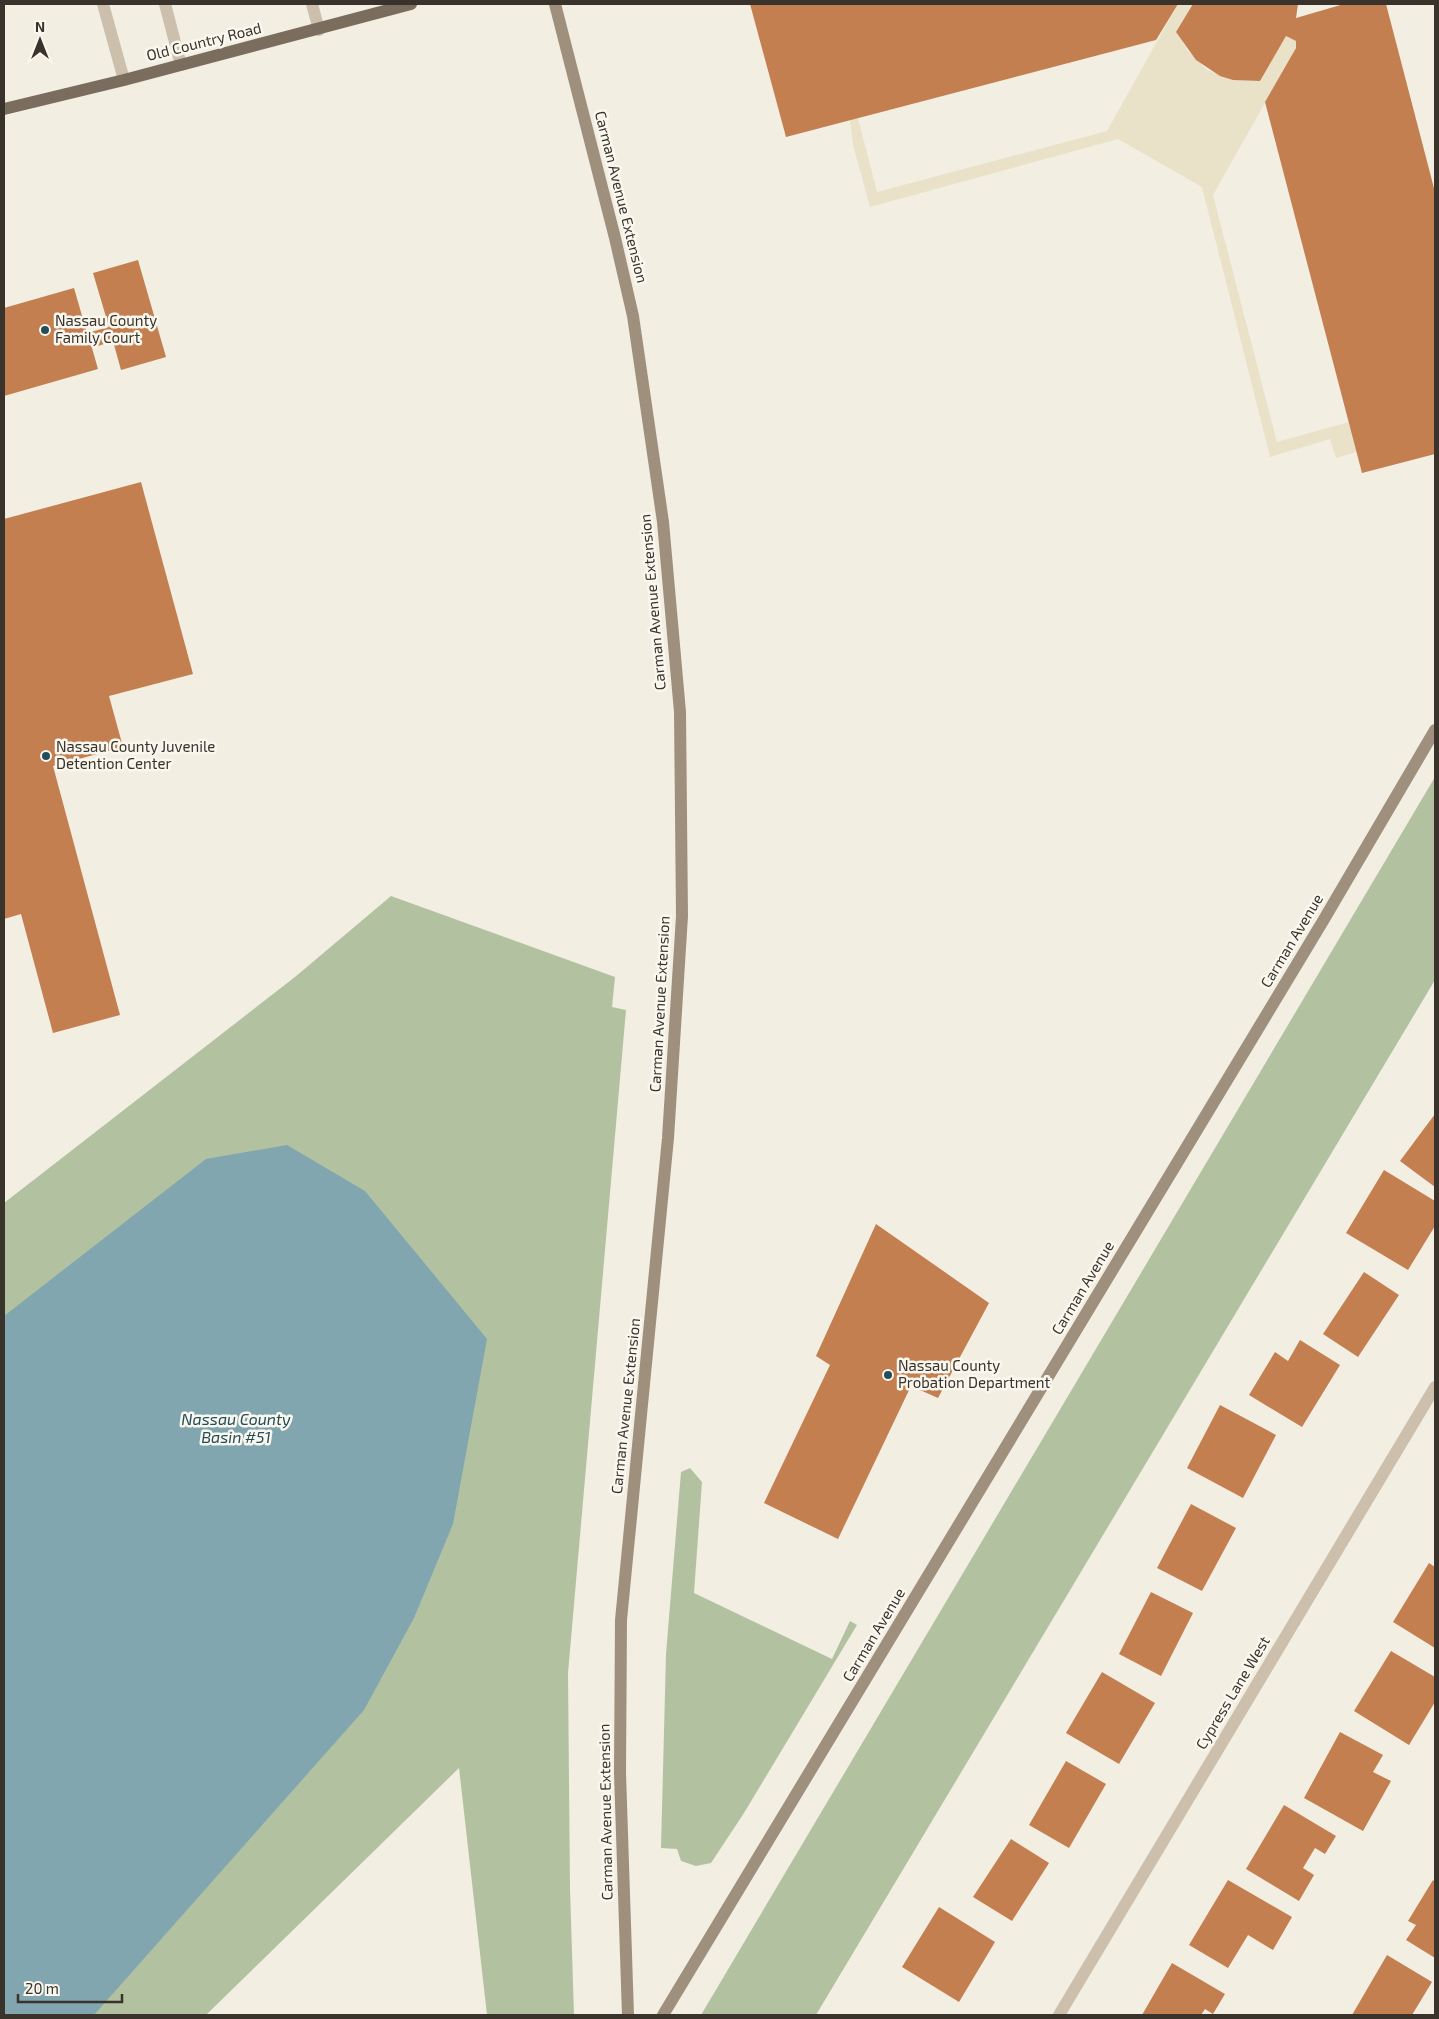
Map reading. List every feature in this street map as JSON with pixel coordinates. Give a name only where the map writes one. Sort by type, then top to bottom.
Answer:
[{"type":"main road","name":"Old Country Road","points":[[4,109],[319,30],[411,4]]},
{"type":"main road","name":"Carman Avenue Extension","points":[[555,4],[616,238],[633,316],[663,522],[680,712],[682,916],[670,1119],[621,1620],[620,1773],[628,2015]]},
{"type":"main road","name":"Carman Avenue","points":[[663,2015],[1323,921],[1435,730]]},
{"type":"street","points":[[103,4],[124,80]]},
{"type":"street","points":[[165,4],[181,65]]},
{"type":"street","points":[[312,4],[319,30]]},
{"type":"street","name":"Cypress Lane West","points":[[1059,2015],[1435,1387]]},
{"type":"green space","points":[[1435,777],[1435,980],[816,2015],[701,2015]]},
{"type":"green space","name":"Nassau County Basin #51","points":[[391,896],[615,977],[612,1007],[626,1010],[568,1673],[570,1888],[574,2015],[487,2015],[459,1768],[206,2015],[4,2015],[4,1203],[295,977]]},
{"type":"green space","points":[[690,1468],[702,1482],[694,1593],[832,1659],[850,1621],[857,1625],[744,1813],[711,1863],[696,1866],[681,1861],[677,1849],[661,1848],[666,1654],[681,1472]]},
{"type":"shaded area","points":[[1178,4],[1193,4],[1177,32],[1187,50],[1207,70],[1233,80],[1260,81],[1286,36],[1296,41],[1296,48],[1213,195],[1277,442],[1349,422],[1357,452],[1336,458],[1330,439],[1270,457],[1202,187],[1118,139],[870,207],[853,145],[850,120],[858,118],[877,192],[1107,131]]},
{"type":"water","name":"Nassau County Basin #51","points":[[287,1145],[365,1191],[487,1339],[453,1524],[414,1618],[364,1710],[94,2015],[4,2015],[4,1316],[206,1159]]},
{"type":"building","points":[[750,4],[1178,4],[1156,40],[786,137]]},
{"type":"building","points":[[1193,4],[1298,4],[1296,18],[1344,4],[1386,4],[1435,192],[1435,454],[1362,473],[1265,102],[1296,48],[1296,41],[1286,36],[1260,81],[1233,80],[1220,76],[1196,60],[1176,32]]},
{"type":"building","name":"Nassau County Family Court","points":[[138,260],[166,357],[121,370],[113,341],[92,348],[98,369],[4,396],[4,308],[74,288],[87,333],[109,327],[93,273]]},
{"type":"building","name":"Nassau County Juvenile Detention Center","points":[[141,482],[193,674],[109,696],[123,747],[53,766],[120,1015],[53,1033],[21,914],[4,919],[4,519]]},
{"type":"building","points":[[1435,1114],[1435,1187],[1400,1161]]},
{"type":"building","points":[[1384,1170],[1435,1201],[1435,1226],[1408,1270],[1346,1233]]},
{"type":"building","name":"Nassau County Probation Department","points":[[876,1224],[989,1303],[938,1398],[911,1386],[838,1539],[764,1503],[830,1365],[816,1356]]},
{"type":"building","points":[[1364,1272],[1399,1295],[1358,1357],[1323,1334]]},
{"type":"building","points":[[1300,1340],[1340,1365],[1302,1427],[1249,1395],[1275,1352],[1288,1361]]},
{"type":"building","points":[[1220,1405],[1276,1435],[1243,1498],[1187,1468]]},
{"type":"building","points":[[1191,1504],[1236,1528],[1202,1591],[1157,1568]]},
{"type":"building","points":[[1429,1563],[1435,1567],[1435,1648],[1393,1622]]},
{"type":"building","points":[[1151,1592],[1193,1613],[1161,1676],[1119,1654]]},
{"type":"building","points":[[1391,1651],[1435,1677],[1435,1702],[1409,1745],[1354,1711]]},
{"type":"building","points":[[1102,1672],[1155,1703],[1119,1764],[1066,1733]]},
{"type":"building","points":[[1340,1732],[1383,1755],[1373,1772],[1391,1781],[1363,1831],[1304,1798]]},
{"type":"building","points":[[1066,1761],[1106,1784],[1069,1848],[1029,1825]]},
{"type":"building","points":[[1284,1805],[1336,1836],[1325,1854],[1315,1848],[1303,1868],[1314,1875],[1299,1901],[1246,1869]]},
{"type":"building","points":[[1011,1839],[1049,1863],[1012,1921],[973,1897]]},
{"type":"building","points":[[1228,1880],[1292,1917],[1273,1950],[1248,1935],[1228,1968],[1189,1945]]},
{"type":"building","points":[[1433,1880],[1435,1882],[1435,1958],[1406,1940],[1416,1925],[1408,1921]]},
{"type":"building","points":[[939,1907],[995,1942],[959,2002],[902,1967]]},
{"type":"building","points":[[1387,1955],[1432,1982],[1412,2015],[1352,2015]]},
{"type":"building","points":[[1172,1963],[1225,1994],[1213,2014],[1205,2009],[1201,2015],[1142,2015]]},
{"type":"place","name":"Nassau County Family Court","points":[[45,330]]},
{"type":"place","name":"Nassau County Juvenile Detention Center","points":[[46,756]]},
{"type":"place","name":"Nassau County Probation Department","points":[[888,1375]]}]
